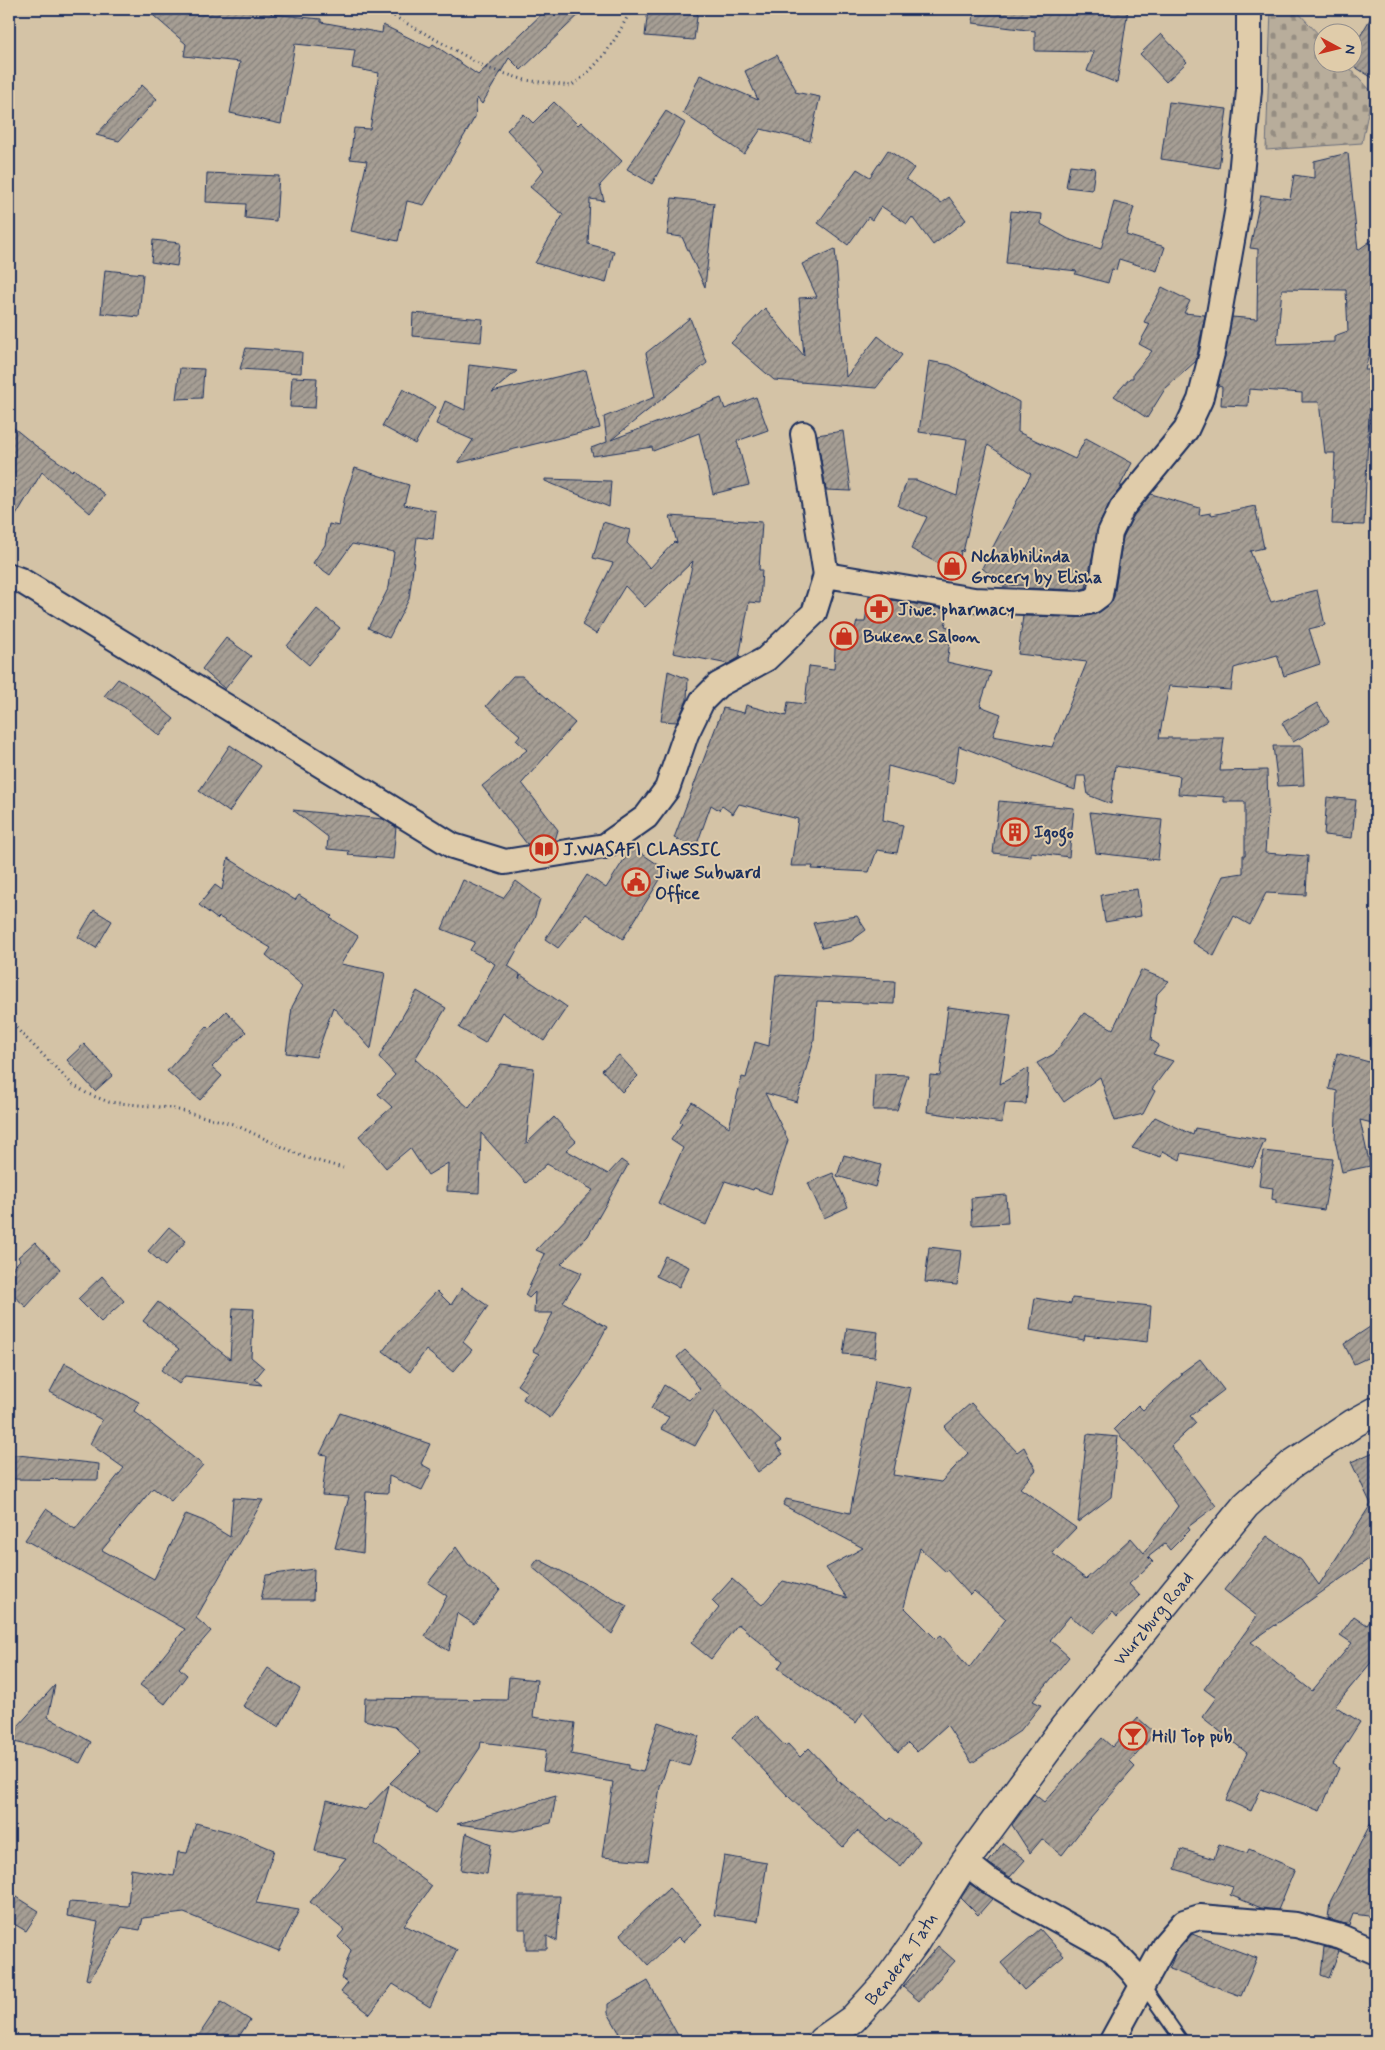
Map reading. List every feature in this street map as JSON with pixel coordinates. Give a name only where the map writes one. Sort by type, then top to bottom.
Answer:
[{"type":"main road","name":"Wurzburg Road","points":[[965,1862],[1065,1726],[1246,1505],[1291,1465],[1354,1423],[1376,1411]]},
{"type":"main road","name":"Bendera Tatu","points":[[822,2041],[853,2019],[885,1984],[914,1944],[965,1862]]},
{"type":"street","points":[[826,575],[974,600],[1079,604],[1092,601],[1100,595],[1110,533],[1122,508],[1186,430],[1200,400],[1224,289],[1238,207],[1250,90],[1249,9]]},
{"type":"street","points":[[9,576],[28,585],[453,846],[505,862],[605,846],[646,817],[667,789],[686,734],[702,701],[718,685],[766,659],[814,613],[826,575],[803,434]]},
{"type":"street","points":[[965,1862],[1010,1893],[1112,1950],[1142,1984]]},
{"type":"street","points":[[1112,2041],[1142,1984],[1166,1944],[1184,1922],[1200,1917],[1296,1925],[1341,1937],[1376,1952]]},
{"type":"lane","points":[[1142,1984],[1182,2041]]},
{"type":"path","points":[[382,9],[487,68],[524,80],[571,86],[585,77],[605,55],[621,31],[631,9]]},
{"type":"path","points":[[9,1021],[73,1086],[88,1094],[110,1102],[170,1108],[233,1124],[304,1157],[342,1168]]},
{"type":"green space","points":[[1271,9],[1295,9],[1312,27],[1312,72],[1353,72],[1372,92],[1362,143],[1266,150]]},
{"type":"building","points":[[146,9],[212,9],[272,12],[271,14],[321,19],[321,22],[382,33],[383,25],[430,48],[433,44],[478,75],[547,9],[585,9],[521,70],[509,58],[482,104],[477,98],[475,117],[424,205],[407,201],[398,241],[351,231],[367,161],[350,159],[354,128],[370,129],[379,73],[352,68],[355,50],[295,44],[281,124],[230,113],[240,62],[184,56],[186,44]]},
{"type":"building","points":[[648,9],[698,9],[694,40],[645,36]]},
{"type":"building","points":[[974,9],[1128,9],[1117,83],[1087,71],[1094,52],[1035,51],[1035,31],[973,23]]},
{"type":"building","points":[[1376,9],[1376,80],[1362,71],[1362,33]]},
{"type":"building","points":[[1161,34],[1187,62],[1166,82],[1140,54]]},
{"type":"building","points":[[777,55],[796,90],[795,92],[820,97],[810,141],[761,129],[744,154],[683,113],[700,75],[758,100],[745,71]]},
{"type":"building","points":[[142,85],[157,99],[119,141],[96,135]]},
{"type":"building","points":[[554,102],[578,125],[581,122],[622,161],[600,185],[604,201],[590,199],[588,244],[614,251],[606,283],[535,263],[563,215],[530,187],[544,170],[507,130],[524,114],[533,123]]},
{"type":"building","points":[[1169,102],[1227,109],[1219,168],[1161,159]]},
{"type":"building","points":[[666,111],[685,123],[652,184],[627,169]]},
{"type":"building","points":[[888,150],[914,168],[906,179],[941,203],[949,197],[966,220],[933,245],[912,217],[907,224],[881,206],[872,220],[868,217],[848,245],[818,223],[857,169],[870,177]]},
{"type":"building","points":[[1348,153],[1358,250],[1376,237],[1376,326],[1365,370],[1376,370],[1376,417],[1369,414],[1364,525],[1332,524],[1335,453],[1325,453],[1319,402],[1302,402],[1302,393],[1249,389],[1248,406],[1221,405],[1222,387],[1218,386],[1232,317],[1257,319],[1258,249],[1250,248],[1261,195],[1290,199],[1294,175],[1314,178],[1314,161]],"holes":[[[1282,289],[1346,290],[1348,331],[1334,336],[1334,342],[1277,344]]]},
{"type":"building","points":[[1070,165],[1095,168],[1092,190],[1066,187]]},
{"type":"building","points":[[207,173],[279,176],[276,221],[245,218],[246,204],[206,202]]},
{"type":"building","points":[[672,198],[714,203],[705,287],[682,237],[667,235]]},
{"type":"building","points":[[1114,202],[1134,207],[1126,235],[1165,247],[1157,271],[1119,259],[1116,270],[1112,269],[1108,283],[1075,274],[1077,271],[1006,263],[1011,211],[1042,214],[1041,224],[1068,239],[1101,249]]},
{"type":"building","points":[[153,240],[180,243],[177,266],[151,262]]},
{"type":"building","points":[[835,249],[846,377],[878,336],[902,355],[876,388],[774,380],[731,343],[765,308],[804,356],[799,298],[817,297],[802,264]]},
{"type":"building","points":[[105,270],[143,274],[139,317],[101,313]]},
{"type":"building","points":[[1162,287],[1190,301],[1184,313],[1205,315],[1196,361],[1165,389],[1147,418],[1114,396],[1130,378],[1133,378],[1133,374],[1152,351],[1139,344],[1150,324],[1144,322]]},
{"type":"building","points":[[413,313],[483,319],[481,342],[412,336]]},
{"type":"building","points":[[690,318],[707,363],[611,440],[721,398],[725,409],[756,397],[768,430],[737,441],[749,485],[713,494],[699,433],[653,451],[652,447],[593,456],[591,448],[607,442],[604,417],[655,397],[646,353]]},
{"type":"building","points":[[246,348],[302,352],[301,373],[240,369]]},
{"type":"building","points":[[929,361],[950,365],[1019,402],[1018,432],[1075,459],[1086,438],[1132,463],[1120,486],[1122,486],[1110,502],[1098,527],[1086,588],[1078,590],[1026,588],[1027,585],[1003,586],[982,568],[1031,474],[988,445],[963,552],[961,550],[958,574],[911,549],[927,517],[898,506],[907,480],[916,480],[957,496],[967,439],[919,432]]},
{"type":"building","points":[[469,365],[517,371],[492,392],[586,370],[600,428],[458,463],[473,440],[436,424],[445,401],[465,410]]},
{"type":"building","points":[[180,368],[204,369],[202,398],[176,399]]},
{"type":"building","points":[[292,377],[317,378],[315,408],[290,407]]},
{"type":"building","points":[[403,389],[435,407],[415,444],[382,426]]},
{"type":"building","points":[[9,424],[72,471],[74,469],[105,495],[90,513],[42,472],[9,527]]},
{"type":"building","points":[[843,431],[851,491],[826,490],[817,435]]},
{"type":"building","points":[[355,468],[409,485],[404,505],[436,511],[433,539],[417,537],[409,599],[389,638],[368,628],[389,587],[394,552],[352,544],[330,575],[313,563],[325,545],[329,524],[339,526],[345,496]]},
{"type":"building","points":[[545,479],[611,481],[609,507],[545,481]]},
{"type":"building","points":[[1151,494],[1200,508],[1199,515],[1211,513],[1212,515],[1255,506],[1264,548],[1250,551],[1271,602],[1317,590],[1325,625],[1309,629],[1320,664],[1284,676],[1277,655],[1234,668],[1231,690],[1169,686],[1159,738],[1224,738],[1220,771],[1267,770],[1268,809],[1265,853],[1308,856],[1306,895],[1266,893],[1250,925],[1234,916],[1214,956],[1192,942],[1223,876],[1243,873],[1245,802],[1224,802],[1224,797],[1178,794],[1180,776],[1115,766],[1111,804],[1088,795],[1085,776],[1077,776],[1075,790],[959,746],[954,784],[888,766],[883,820],[903,825],[897,853],[877,850],[869,872],[812,869],[813,866],[791,866],[798,819],[739,804],[733,814],[722,806],[719,810],[711,805],[696,847],[674,838],[723,708],[744,713],[746,705],[786,716],[788,702],[805,704],[809,666],[834,669],[836,629],[853,633],[857,622],[865,622],[869,596],[949,610],[945,626],[952,628],[947,662],[991,672],[980,706],[1001,714],[993,736],[1052,747],[1087,662],[1018,654],[1023,616],[1082,617],[1095,614],[1108,606],[1114,597],[1123,537],[1134,515]]},
{"type":"building","points":[[670,516],[762,522],[759,570],[762,570],[760,603],[749,602],[739,658],[728,664],[673,653],[693,561],[645,607],[625,586],[596,634],[582,625],[613,563],[593,558],[603,522],[630,530],[627,543],[650,568],[674,542],[677,543]]},
{"type":"building","points":[[317,609],[340,628],[309,665],[287,646]]},
{"type":"building","points":[[226,638],[251,656],[225,689],[202,669]]},
{"type":"building","points":[[668,671],[688,679],[687,700],[677,722],[661,721]]},
{"type":"building","points":[[513,676],[522,676],[575,723],[522,783],[558,830],[555,840],[527,844],[482,786],[527,750],[516,740],[520,735],[486,706]]},
{"type":"building","points":[[118,679],[147,696],[174,719],[160,736],[124,707],[104,696]]},
{"type":"building","points":[[1317,703],[1329,722],[1293,742],[1282,723]]},
{"type":"building","points":[[230,745],[261,766],[229,812],[199,791]]},
{"type":"building","points":[[1273,746],[1302,746],[1304,785],[1278,786]]},
{"type":"building","points":[[1327,797],[1356,800],[1352,838],[1324,835]]},
{"type":"building","points":[[999,801],[1074,808],[1069,857],[1031,852],[1031,857],[993,853]]},
{"type":"building","points":[[293,810],[383,819],[396,827],[393,859],[348,855],[349,851],[327,849],[328,837]]},
{"type":"building","points":[[1090,812],[1162,820],[1158,860],[1096,853]]},
{"type":"building","points":[[632,847],[666,870],[623,939],[586,914],[558,948],[545,939],[587,875],[606,888]]},
{"type":"building","points":[[228,858],[295,900],[299,895],[332,916],[330,918],[358,936],[341,964],[385,973],[371,1049],[333,1007],[316,1057],[286,1053],[292,1007],[303,986],[266,955],[271,948],[219,917],[217,919],[199,905],[215,885],[222,890]]},
{"type":"building","points":[[463,880],[503,898],[516,881],[540,899],[534,919],[508,966],[520,974],[519,979],[521,975],[567,1007],[544,1041],[502,1012],[485,1043],[459,1028],[495,964],[470,950],[475,942],[442,929]]},
{"type":"building","points":[[1137,889],[1141,916],[1105,922],[1101,895]]},
{"type":"building","points":[[94,910],[112,921],[96,948],[78,937]]},
{"type":"building","points":[[857,916],[866,930],[851,941],[822,948],[813,923]]},
{"type":"building","points":[[1141,970],[1169,981],[1157,994],[1151,1040],[1159,1045],[1153,1054],[1173,1061],[1152,1089],[1155,1091],[1143,1114],[1115,1121],[1100,1077],[1064,1102],[1037,1063],[1054,1054],[1084,1013],[1113,1029]]},
{"type":"building","points":[[776,975],[895,981],[894,1004],[817,1001],[814,1040],[797,1102],[765,1093],[788,1140],[771,1194],[725,1181],[706,1225],[658,1203],[683,1148],[671,1140],[692,1102],[729,1127],[742,1077],[746,1078],[755,1042],[769,1046]]},
{"type":"building","points":[[417,991],[446,1008],[415,1059],[469,1108],[501,1064],[534,1068],[526,1144],[554,1117],[576,1141],[566,1150],[608,1174],[621,1160],[628,1165],[588,1236],[561,1264],[582,1273],[563,1302],[607,1327],[581,1375],[550,1418],[523,1399],[527,1392],[517,1385],[539,1354],[533,1351],[553,1313],[534,1313],[535,1292],[529,1298],[525,1295],[545,1254],[536,1250],[593,1190],[547,1164],[526,1183],[481,1133],[479,1193],[447,1191],[448,1163],[428,1175],[410,1148],[386,1168],[359,1136],[392,1107],[378,1094],[395,1075],[379,1057]]},
{"type":"building","points":[[948,1007],[1011,1015],[1000,1084],[1029,1068],[1026,1104],[1005,1103],[1002,1123],[927,1112],[930,1075],[940,1076]]},
{"type":"building","points":[[226,1011],[246,1032],[212,1067],[222,1076],[200,1100],[167,1071],[207,1026],[209,1028]]},
{"type":"building","points":[[84,1044],[113,1075],[95,1091],[67,1060]]},
{"type":"building","points":[[1337,1053],[1376,1064],[1376,1124],[1360,1120],[1370,1166],[1342,1172],[1335,1140],[1337,1091],[1329,1089]]},
{"type":"building","points":[[619,1055],[638,1076],[622,1092],[602,1070]]},
{"type":"building","points":[[875,1074],[908,1075],[897,1110],[873,1110]]},
{"type":"building","points":[[1155,1117],[1193,1135],[1195,1128],[1265,1140],[1253,1167],[1182,1153],[1180,1160],[1163,1151],[1161,1157],[1132,1148]]},
{"type":"building","points":[[1263,1151],[1333,1159],[1324,1210],[1276,1203],[1276,1200],[1272,1199],[1273,1188],[1259,1186]]},
{"type":"building","points":[[844,1155],[881,1165],[875,1187],[837,1176]]},
{"type":"building","points":[[833,1173],[848,1207],[824,1218],[808,1183]]},
{"type":"building","points":[[1006,1195],[1008,1223],[972,1225],[971,1198]]},
{"type":"building","points":[[169,1227],[186,1241],[165,1266],[148,1251]]},
{"type":"building","points":[[35,1242],[60,1269],[26,1307],[9,1291],[9,1272],[20,1260],[18,1257]]},
{"type":"building","points":[[929,1247],[961,1251],[957,1285],[925,1282]]},
{"type":"building","points":[[665,1256],[689,1267],[679,1287],[656,1276]]},
{"type":"building","points":[[102,1276],[124,1301],[101,1322],[78,1299]]},
{"type":"building","points":[[462,1288],[488,1306],[463,1342],[472,1350],[453,1372],[426,1350],[410,1372],[383,1351],[395,1335],[437,1291],[451,1305]]},
{"type":"building","points":[[1035,1298],[1071,1304],[1072,1298],[1151,1306],[1148,1342],[1085,1335],[1084,1340],[1030,1330]]},
{"type":"building","points":[[158,1302],[230,1359],[233,1308],[254,1309],[251,1357],[264,1368],[255,1379],[262,1385],[185,1376],[179,1384],[161,1370],[179,1349],[143,1321]]},
{"type":"building","points":[[1376,1323],[1376,1354],[1354,1364],[1344,1344]]},
{"type":"building","points":[[847,1328],[878,1332],[875,1357],[843,1354]]},
{"type":"building","points":[[685,1350],[781,1441],[776,1445],[783,1454],[758,1472],[715,1411],[695,1446],[661,1429],[669,1417],[651,1409],[664,1385],[689,1400],[700,1389],[677,1357]]},
{"type":"building","points":[[1200,1359],[1224,1390],[1190,1416],[1196,1423],[1171,1446],[1216,1506],[1188,1527],[1190,1530],[1170,1550],[1165,1544],[1148,1557],[1153,1562],[1129,1584],[1140,1596],[1117,1617],[1113,1612],[1093,1633],[1070,1616],[1050,1640],[1069,1657],[1033,1701],[1041,1705],[1020,1731],[972,1763],[947,1725],[917,1752],[908,1743],[898,1752],[863,1712],[856,1723],[778,1668],[783,1661],[738,1624],[711,1659],[691,1643],[719,1608],[712,1601],[732,1579],[762,1605],[783,1581],[847,1598],[826,1568],[863,1548],[783,1505],[786,1499],[850,1513],[875,1381],[911,1388],[893,1475],[941,1482],[968,1453],[944,1427],[971,1403],[1017,1452],[1024,1447],[1036,1470],[1020,1488],[1076,1528],[1052,1553],[1086,1579],[1131,1538],[1144,1553],[1178,1506],[1152,1471],[1114,1429],[1138,1405],[1143,1410],[1182,1375],[1181,1373]],"holes":[[[920,1548],[946,1572],[947,1570],[970,1595],[974,1591],[1006,1619],[969,1668],[941,1635],[936,1639],[904,1607]]]},
{"type":"building","points":[[65,1363],[139,1402],[134,1411],[203,1465],[171,1501],[153,1488],[102,1550],[154,1579],[186,1514],[204,1521],[230,1537],[233,1498],[263,1500],[196,1618],[211,1631],[179,1668],[187,1675],[165,1704],[140,1685],[185,1629],[25,1540],[46,1509],[75,1529],[124,1468],[90,1444],[102,1420],[50,1392]]},
{"type":"building","points":[[340,1413],[430,1444],[421,1464],[432,1470],[422,1490],[389,1476],[388,1493],[366,1492],[363,1553],[335,1548],[349,1497],[322,1495],[327,1455],[320,1454]]},
{"type":"building","points":[[1087,1434],[1118,1437],[1111,1497],[1078,1522]]},
{"type":"building","points":[[1376,1451],[1376,1554],[1251,1642],[1312,1691],[1352,1643],[1340,1635],[1354,1616],[1367,1625],[1376,1613],[1376,1661],[1374,1659],[1335,1706],[1360,1722],[1333,1764],[1339,1768],[1320,1811],[1261,1789],[1251,1811],[1226,1800],[1247,1753],[1202,1717],[1216,1698],[1204,1689],[1257,1616],[1224,1590],[1267,1536],[1301,1560],[1319,1585],[1371,1504],[1351,1462]]},
{"type":"building","points":[[9,1454],[99,1464],[98,1480],[9,1479]]},
{"type":"building","points":[[456,1547],[468,1564],[500,1589],[474,1624],[457,1613],[449,1651],[425,1636],[447,1596],[428,1583]]},
{"type":"building","points":[[538,1559],[627,1606],[612,1634],[532,1567]]},
{"type":"building","points":[[314,1569],[313,1600],[261,1600],[266,1575]]},
{"type":"building","points":[[268,1668],[300,1689],[279,1727],[243,1706]]},
{"type":"building","points":[[509,1677],[537,1680],[533,1717],[575,1723],[571,1754],[629,1765],[629,1769],[643,1772],[658,1722],[699,1736],[689,1766],[669,1760],[660,1787],[648,1861],[602,1857],[613,1782],[543,1771],[546,1750],[481,1742],[480,1748],[436,1813],[390,1783],[421,1752],[395,1727],[364,1720],[365,1698],[507,1700]]},
{"type":"building","points":[[55,1685],[48,1717],[91,1742],[80,1763],[42,1748],[9,1741],[9,1736]]},
{"type":"building","points":[[755,1715],[785,1746],[788,1744],[800,1757],[809,1748],[836,1779],[888,1821],[891,1818],[920,1841],[901,1866],[857,1831],[843,1847],[789,1797],[732,1737]]},
{"type":"building","points":[[1138,1718],[1155,1733],[1130,1762],[1135,1767],[1062,1855],[1042,1839],[1030,1853],[1012,1825],[1034,1794],[1044,1802],[1102,1738],[1112,1747]]},
{"type":"building","points":[[389,1785],[375,1844],[432,1886],[404,1925],[457,1950],[430,2007],[393,1984],[370,2014],[341,1992],[348,1983],[341,1978],[351,1950],[338,1937],[344,1930],[310,1902],[346,1858],[315,1851],[327,1800],[365,1810]]},
{"type":"building","points":[[556,1796],[551,1823],[514,1831],[457,1824]]},
{"type":"building","points":[[1376,1813],[1376,1917],[1353,1914],[1349,1925],[1328,1919],[1330,1902]]},
{"type":"building","points":[[196,1823],[233,1833],[274,1850],[256,1903],[299,1910],[279,1951],[184,1913],[143,1918],[140,1930],[122,1927],[89,1980],[86,1979],[98,1922],[67,1916],[69,1902],[128,1906],[131,1869],[174,1876],[178,1852],[187,1853]]},
{"type":"building","points":[[466,1833],[491,1844],[487,1874],[461,1870]]},
{"type":"building","points":[[1003,1843],[1025,1860],[1010,1877],[988,1863]]},
{"type":"building","points":[[1219,1844],[1247,1853],[1249,1849],[1295,1869],[1278,1910],[1261,1908],[1230,1895],[1233,1887],[1175,1869],[1181,1849],[1214,1859]]},
{"type":"building","points":[[724,1856],[767,1863],[758,1921],[714,1915]]},
{"type":"building","points":[[970,1884],[992,1899],[978,1915],[961,1898]]},
{"type":"building","points":[[669,1888],[702,1925],[683,1942],[678,1937],[648,1965],[620,1934]]},
{"type":"building","points":[[9,1892],[39,1911],[26,1931],[9,1921]]},
{"type":"building","points":[[519,1896],[560,1896],[557,1941],[547,1936],[547,1949],[526,1949],[526,1929],[519,1929]]},
{"type":"building","points":[[1040,1929],[1064,1956],[1024,1990],[1001,1963]]},
{"type":"building","points":[[1192,1934],[1257,1958],[1241,1996],[1169,1969],[1176,1952]]},
{"type":"building","points":[[938,1946],[955,1961],[919,2001],[903,1987]]},
{"type":"building","points":[[1324,1947],[1339,1951],[1329,1978],[1321,1975]]},
{"type":"building","points":[[648,1981],[681,2041],[624,2041],[608,2013],[608,2004]]},
{"type":"building","points":[[221,2002],[250,2020],[236,2041],[195,2041]]},
{"type":"place","name":"Nchabhilinda Grocery by Elisha","points":[[952,566]]},
{"type":"place","name":"Jiwe. pharmacy","points":[[879,609]]},
{"type":"place","name":"Bukene Saloon","points":[[844,636]]},
{"type":"place","name":"Igogo","points":[[1015,832]]},
{"type":"place","name":"J.WASAFI CLASSIC","points":[[544,849]]},
{"type":"place","name":"Jiwe Subward Office","points":[[636,882]]},
{"type":"place","name":"Hill Top pub","points":[[1133,1736]]}]
